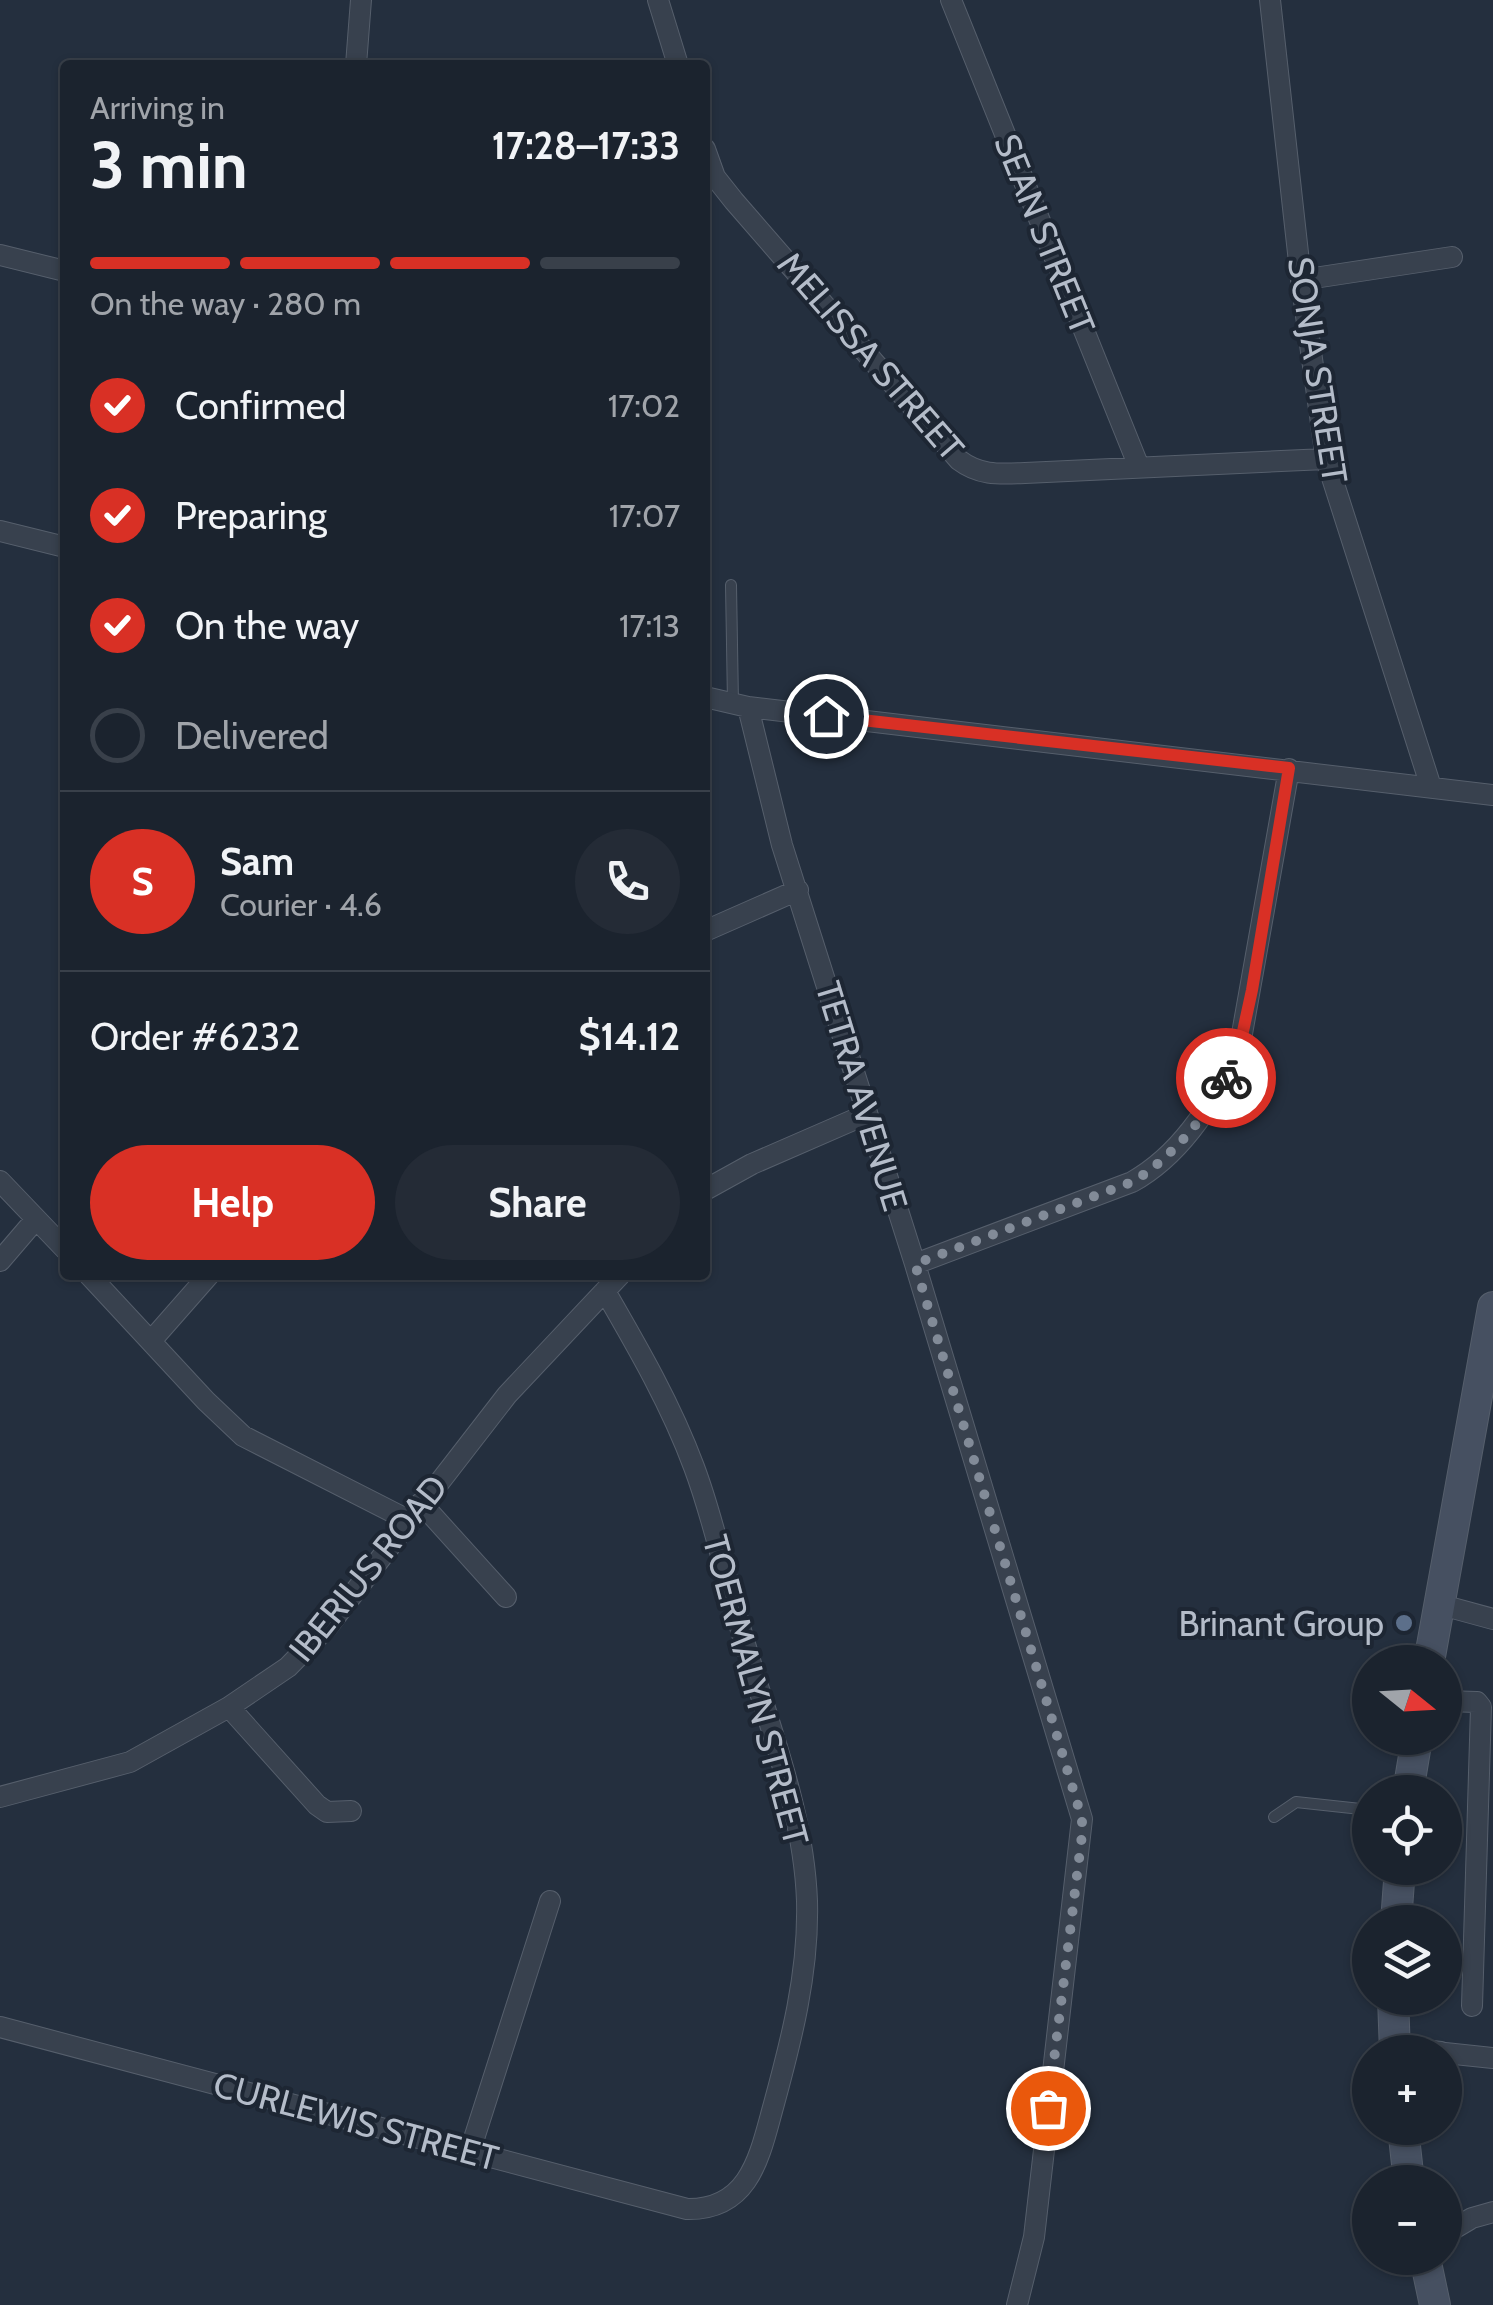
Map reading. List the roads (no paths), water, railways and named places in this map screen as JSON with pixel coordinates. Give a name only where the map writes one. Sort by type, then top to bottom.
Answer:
[{"type":"street","points":[[356,60],[361,0]]},
{"type":"street","points":[[658,0],[676,60]]},
{"type":"street","name":"SEAN STREET","points":[[951,0],[1139,467]]},
{"type":"street","name":"SONJA STREET","points":[[1270,0],[1301,280],[1326,459],[1431,787]]},
{"type":"street","name":"MELISSA STREET","points":[[710,161],[721,185],[959,460],[973,470],[985,473],[1326,459]]},
{"type":"street","points":[[0,255],[60,270]]},
{"type":"street","points":[[1301,280],[1452,257]]},
{"type":"street","points":[[0,531],[60,545]]},
{"type":"street","points":[[710,698],[741,705],[1493,795]]},
{"type":"street","name":"TETRA AVENUE","points":[[741,705],[1082,1819],[1034,2237],[1017,2305]]},
{"type":"street","points":[[915,1264],[1132,1182],[1152,1171],[1173,1151],[1202,1114],[1222,1086],[1240,1045],[1289,768]]},
{"type":"street","points":[[710,929],[798,890]]},
{"type":"street","points":[[710,1187],[752,1164],[867,1114]]},
{"type":"street","points":[[0,1181],[60,1244]]},
{"type":"street","points":[[0,1261],[36,1218]]},
{"type":"street","points":[[94,1280],[243,1436],[414,1512],[506,1597]]},
{"type":"street","points":[[151,1341],[205,1280]]},
{"type":"street","name":"IBERIUS ROAD","points":[[0,1797],[130,1762],[230,1707],[288,1668],[310,1648],[507,1395],[612,1283]]},
{"type":"street","name":"TOERMALYN STREET","points":[[612,1283],[695,1468],[790,1790],[807,1902],[796,2023],[762,2148],[739,2190],[714,2208]]},
{"type":"street","points":[[1432,1645],[1486,1383],[1493,1307]]},
{"type":"street","points":[[1438,1604],[1493,1619]]},
{"type":"street","points":[[1462,1701],[1476,1702],[1481,1707],[1472,2006]]},
{"type":"street","points":[[230,1707],[318,1805],[327,1812],[350,1812]]},
{"type":"street","points":[[470,2151],[550,1902]]},
{"type":"street","name":"CURLEWIS STREET","points":[[0,2027],[649,2201],[687,2210],[714,2208]]},
{"type":"street","points":[[1462,2055],[1493,2058]]},
{"type":"street","points":[[1462,2224],[1493,2212]]},
{"type":"street","points":[[1429,2275],[1435,2305]]},
{"type":"lane","points":[[731,585],[741,705]]},
{"type":"lane","points":[[1274,1817],[1296,1802],[1352,1808]]},
{"type":"place","name":"Brinant Group","points":[[1404,1623]]}]
